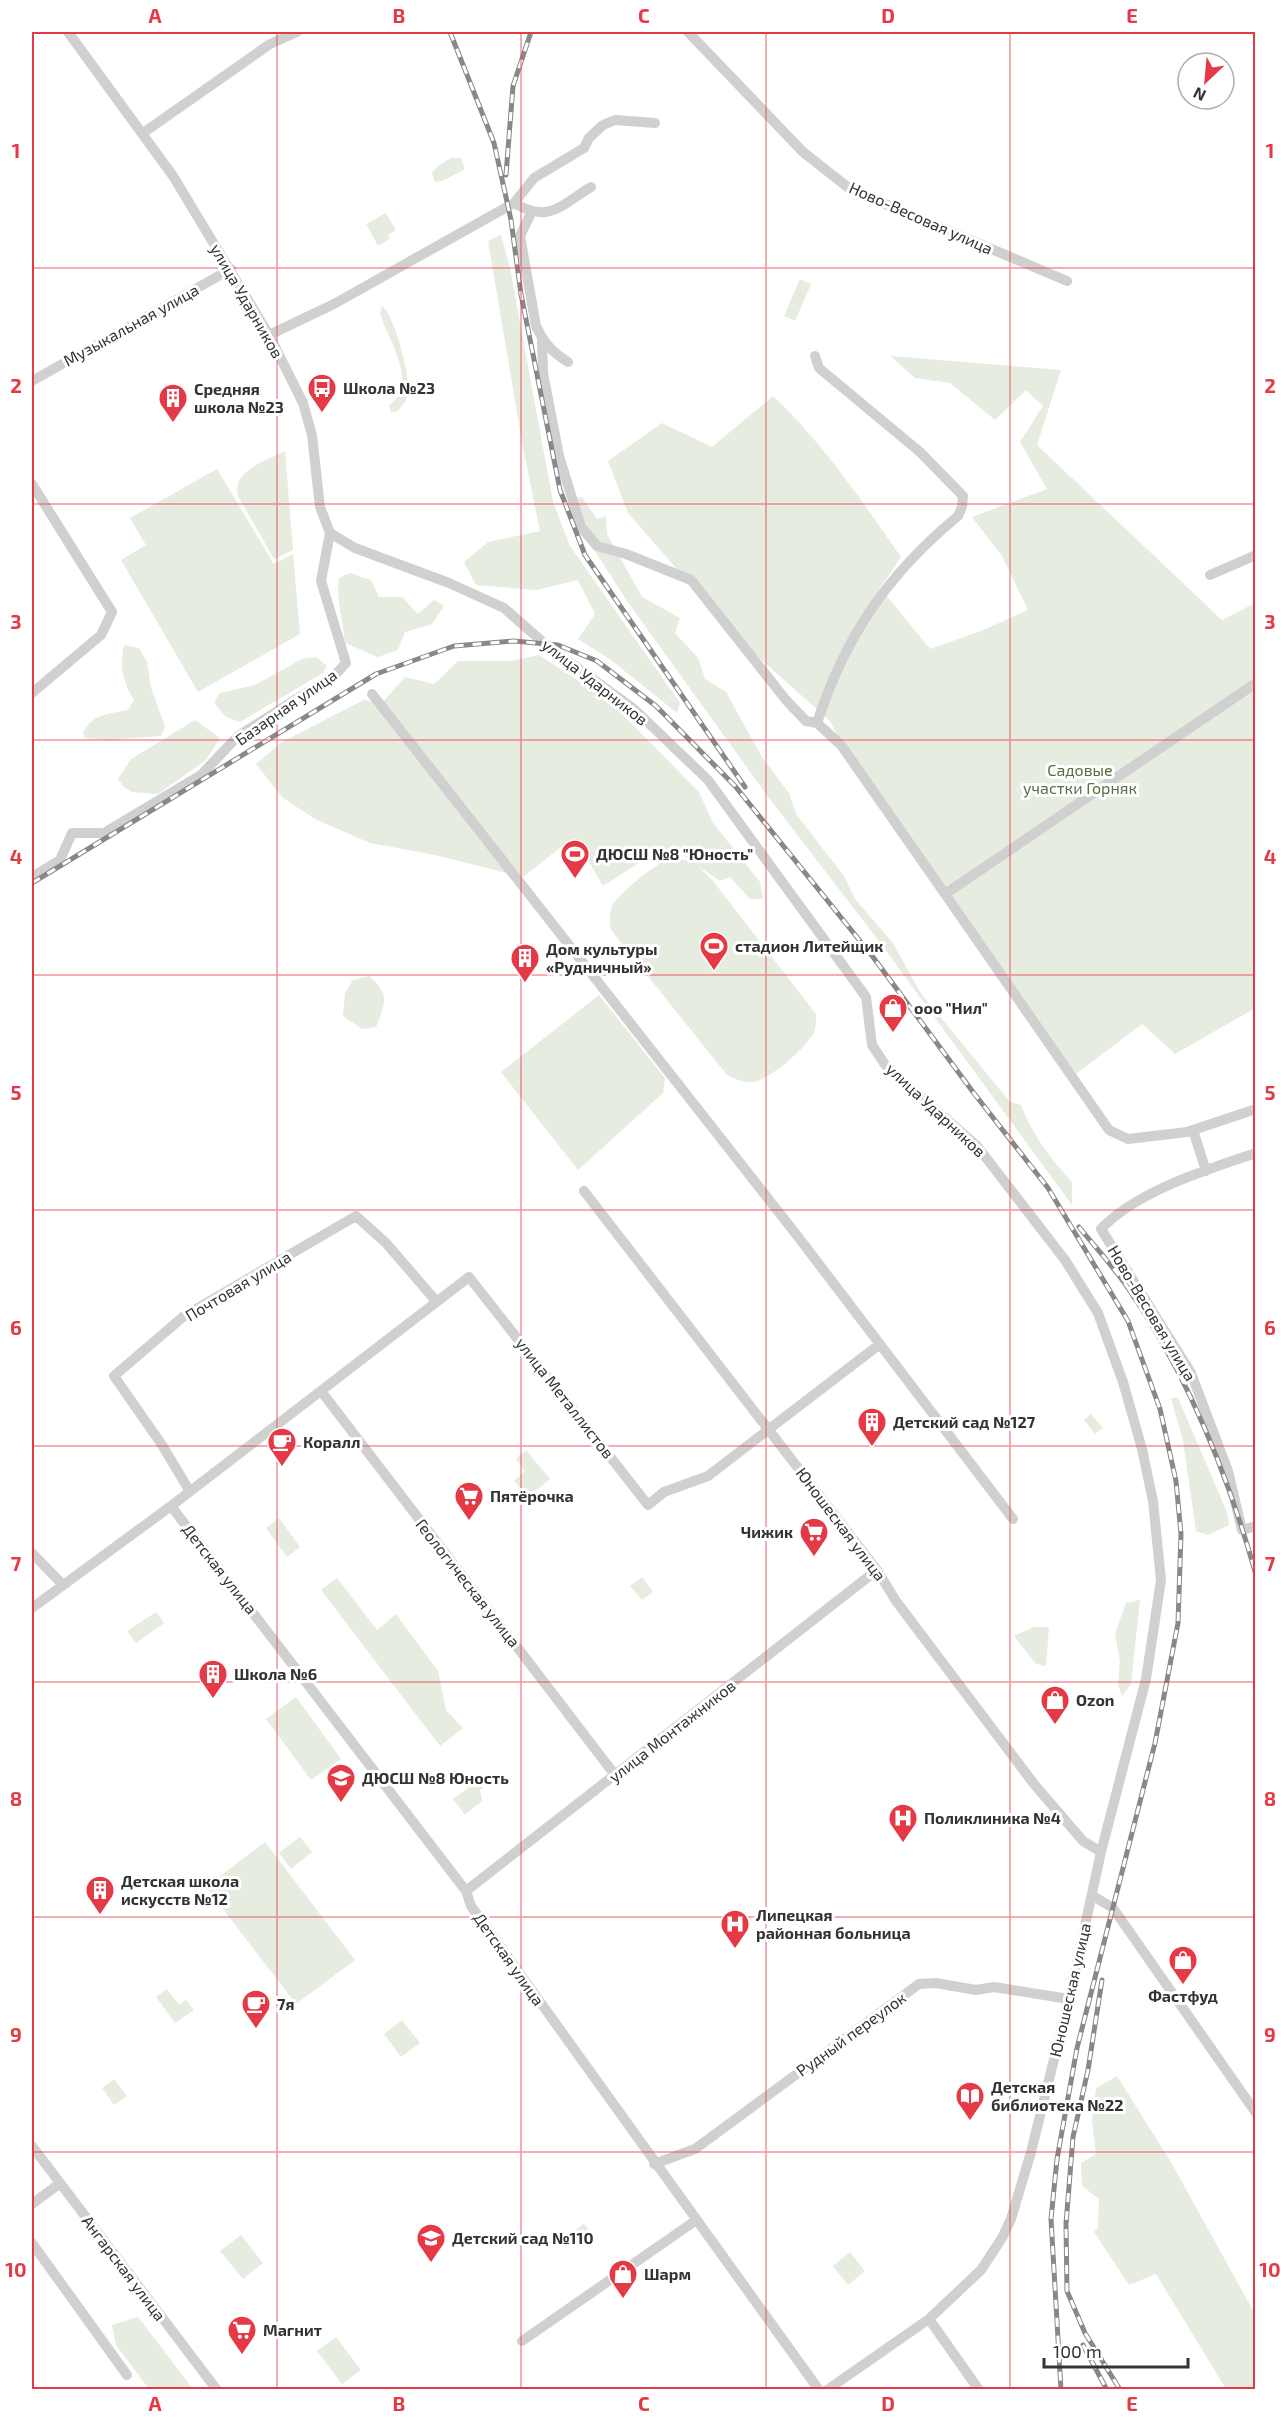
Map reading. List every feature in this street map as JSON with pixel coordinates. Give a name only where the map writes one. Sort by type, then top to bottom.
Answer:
[{"type":"street","name":"улица Ударников","points":[[68,32],[143,133],[231,269],[269,335],[303,403],[312,435],[320,507],[330,533],[355,548],[449,583],[504,608],[545,644],[634,709],[708,780],[866,997],[872,1045],[886,1065],[977,1146],[1065,1260],[1098,1312],[1124,1382],[1153,1501],[1158,1547]]},
{"type":"street","points":[[143,133],[270,44],[297,32]]},
{"type":"street","name":"Ново-Весовая улица","points":[[688,32],[803,152],[850,189],[1068,281]]},
{"type":"street","points":[[269,335],[334,304],[514,203],[534,178],[584,148],[603,125],[615,120],[655,123]]},
{"type":"street","points":[[514,203],[542,213],[557,211],[591,187]]},
{"type":"street","points":[[532,211],[520,236],[536,326],[542,340],[553,353],[568,362]]},
{"type":"street","name":"Музыкальная улица","points":[[32,381],[231,269]]},
{"type":"street","points":[[542,340],[543,374],[559,456],[581,527],[597,546],[626,554],[691,579],[786,700],[806,721],[817,723],[842,745],[1109,1130],[1128,1139],[1193,1130],[1256,1108]]},
{"type":"street","points":[[815,356],[819,368],[920,452],[963,496],[963,507],[958,516],[913,555],[868,610],[832,679],[817,723]]},
{"type":"street","points":[[32,484],[112,612],[101,635],[32,693]]},
{"type":"street","name":"Базарная улица","points":[[32,877],[60,860],[72,833],[104,833],[201,775],[238,736],[336,674],[346,663],[321,581],[330,533]]},
{"type":"street","points":[[1210,575],[1256,555]]},
{"type":"street","points":[[945,894],[1256,683]]},
{"type":"street","points":[[372,694],[1014,1519]]},
{"type":"street","points":[[1193,1130],[1206,1171]]},
{"type":"street","name":"Ново-Весовая улица","points":[[1256,1153],[1206,1171],[1144,1198],[1113,1216],[1101,1229],[1191,1373],[1228,1471],[1242,1530],[1256,1526]]},
{"type":"street","name":"Юношеская улица","points":[[584,1191],[878,1570],[896,1600],[1034,1784],[1083,1841],[1101,1852]]},
{"type":"street","name":"Почтовая улица","points":[[189,1490],[162,1445],[114,1376],[184,1316],[356,1216],[386,1243],[436,1301]]},
{"type":"street","name":"улица Металлистов","points":[[436,1301],[469,1276],[648,1505],[664,1492],[708,1476],[769,1429]]},
{"type":"street","points":[[32,1608],[171,1506],[436,1301]]},
{"type":"street","points":[[769,1429],[880,1344]]},
{"type":"street","name":"Геологическая улица","points":[[321,1391],[615,1775]]},
{"type":"street","name":"Детская улица","points":[[171,1506],[466,1891],[471,1906],[654,2164],[819,2390]]},
{"type":"street","name":"Юношеская улица","points":[[929,2319],[970,2282],[991,2255],[1011,2219],[1031,2152],[1069,1999],[1101,1852],[1146,1679],[1161,1580],[1158,1547]]},
{"type":"street","points":[[32,1553],[63,1585]]},
{"type":"street","name":"улица Монтажников","points":[[466,1891],[878,1570]]},
{"type":"street","name":"Юношеская улица","points":[[1093,1896],[1113,1908],[1256,2113]]},
{"type":"street","name":"Рудный переулок","points":[[654,2164],[695,2149],[919,1984],[936,1983],[976,1989],[994,1987],[1069,1999]]},
{"type":"street","name":"Ангарская улица","points":[[32,2146],[217,2390]]},
{"type":"street","points":[[32,2204],[59,2184]]},
{"type":"street","points":[[522,2341],[695,2221]]},
{"type":"street","points":[[32,2243],[127,2375]]},
{"type":"street","points":[[827,2390],[843,2385],[929,2319],[979,2390]]},
{"type":"green space","points":[[451,158],[461,158],[465,169],[442,181],[435,182],[432,173]]},
{"type":"green space","points":[[386,213],[396,230],[388,235],[390,239],[378,246],[366,224]]},
{"type":"green space","points":[[501,235],[510,268],[553,502],[570,546],[680,703],[677,713],[611,660],[578,639],[595,614],[578,580],[536,590],[476,585],[464,562],[488,542],[540,531],[523,448],[488,241]]},
{"type":"green space","points":[[800,279],[811,284],[795,321],[784,316]]},
{"type":"green space","points":[[382,306],[397,334],[407,375],[408,395],[398,411],[391,412],[389,405],[398,396],[402,385],[402,374],[380,313]]},
{"type":"green space","name":"Садовые участки Горняк","points":[[890,356],[1061,370],[1037,445],[1222,620],[1255,603],[1256,1004],[1252,1010],[1175,1054],[1142,1024],[1076,1074],[841,745],[831,722],[737,638],[628,513],[608,461],[662,423],[712,447],[773,396],[825,453],[901,557],[880,588],[930,649],[981,631],[1028,610],[1002,556],[972,517],[1047,489],[1020,442],[1043,406],[1026,390],[995,420],[950,383],[915,378]]},
{"type":"green space","points":[[285,451],[293,550],[274,559],[238,496],[237,487],[245,473]]},
{"type":"green space","points":[[217,469],[274,564],[293,554],[300,634],[198,692],[121,560],[146,545],[130,518]]},
{"type":"green space","points":[[582,497],[597,519],[606,516],[607,534],[642,597],[680,618],[675,633],[698,658],[705,679],[726,692],[762,757],[789,793],[796,814],[844,876],[855,899],[893,943],[920,992],[1010,1102],[1021,1105],[1043,1146],[1072,1182],[1072,1205],[878,940],[766,794],[627,601],[588,540],[577,498]]},
{"type":"green space","points":[[350,573],[371,580],[379,597],[402,597],[418,614],[434,600],[444,606],[432,624],[405,632],[398,650],[378,657],[345,643],[338,586],[339,578]]},
{"type":"green space","points":[[124,645],[139,648],[147,662],[151,688],[165,726],[161,736],[109,740],[85,738],[83,733],[96,718],[128,710],[134,700],[123,673]]},
{"type":"green space","points":[[539,655],[579,681],[622,714],[699,792],[713,823],[760,882],[763,899],[750,899],[730,877],[720,881],[698,866],[713,881],[816,1014],[815,1030],[810,1039],[787,1062],[760,1080],[750,1082],[727,1075],[611,930],[610,912],[615,901],[635,882],[663,862],[677,859],[691,861],[679,852],[651,855],[603,886],[583,852],[565,844],[523,877],[435,855],[370,843],[315,819],[283,798],[256,764],[282,742],[364,700],[382,703],[405,677],[434,684],[458,661],[511,661]]},
{"type":"green space","points":[[316,657],[327,666],[323,673],[240,722],[226,717],[214,703],[220,693],[255,685],[302,659]]},
{"type":"green space","points":[[195,720],[220,738],[206,760],[158,794],[132,792],[124,787],[118,779],[131,759]]},
{"type":"green space","points":[[369,976],[381,989],[384,1005],[376,1027],[362,1029],[343,1016],[345,993],[353,980]]},
{"type":"green space","points":[[599,995],[665,1078],[663,1093],[578,1170],[501,1072]]},
{"type":"green space","points":[[1171,1398],[1178,1398],[1227,1512],[1229,1525],[1208,1535],[1196,1531],[1183,1441]]},
{"type":"green space","points":[[1091,1414],[1103,1428],[1095,1434],[1084,1420]]},
{"type":"green space","points":[[526,1450],[550,1479],[528,1497],[514,1481],[525,1471],[516,1459]]},
{"type":"green space","points":[[279,1518],[300,1547],[287,1557],[266,1528]]},
{"type":"green space","points":[[642,1577],[653,1592],[642,1600],[630,1586]]},
{"type":"green space","points":[[337,1578],[377,1630],[396,1614],[438,1671],[446,1710],[463,1728],[440,1746],[321,1590]]},
{"type":"green space","points":[[1140,1600],[1131,1684],[1122,1696],[1118,1685],[1120,1661],[1115,1634],[1126,1603]]},
{"type":"green space","points":[[156,1612],[164,1623],[136,1643],[127,1631]]},
{"type":"green space","points":[[1034,1627],[1049,1627],[1046,1666],[1036,1664],[1014,1636]]},
{"type":"green space","points":[[296,1697],[341,1759],[311,1780],[266,1719]]},
{"type":"green space","points":[[479,1780],[483,1788],[480,1790],[482,1801],[465,1815],[453,1799]]},
{"type":"green space","points":[[300,1837],[312,1852],[291,1869],[279,1853]]},
{"type":"green space","points":[[265,1842],[355,1960],[296,2004],[206,1887]]},
{"type":"green space","points":[[167,1989],[179,2005],[186,2000],[194,2010],[175,2023],[156,1997]]},
{"type":"green space","points":[[402,2020],[420,2043],[401,2057],[384,2034]]},
{"type":"green space","points":[[1117,2076],[1172,2164],[1255,2314],[1255,2389],[1226,2389],[1156,2274],[1129,2285],[1094,2232],[1098,2228],[1099,2199],[1082,2186],[1081,2163],[1096,2154],[1092,2121],[1096,2088]]},
{"type":"green space","points":[[114,2079],[127,2096],[114,2105],[102,2088]]},
{"type":"green space","points":[[584,2224],[590,2232],[574,2245],[567,2236]]},
{"type":"green space","points":[[241,2235],[263,2263],[243,2279],[220,2251]]},
{"type":"green space","points":[[850,2252],[865,2271],[848,2285],[833,2266]]},
{"type":"green space","points":[[138,2317],[193,2389],[149,2389],[116,2345],[112,2325]]},
{"type":"green space","points":[[336,2337],[361,2370],[342,2384],[317,2351]]},
{"type":"railway","points":[[450,32],[494,143],[511,220],[521,294],[560,490],[585,555],[745,787]]},
{"type":"railway","points":[[506,175],[513,86],[531,32]]},
{"type":"railway","points":[[32,883],[376,674],[454,646],[514,641],[558,645],[597,661],[656,706],[735,786],[873,957],[973,1092],[1048,1188],[1128,1321],[1160,1409],[1176,1481],[1181,1534],[1178,1623],[1155,1743],[1077,2048],[1057,2159],[1051,2219],[1061,2390]]},
{"type":"railway","points":[[1079,1227],[1128,1288],[1169,1355],[1187,1390],[1219,1463],[1256,1575]]},
{"type":"railway","points":[[1102,1980],[1088,2070],[1073,2137],[1066,2224],[1067,2291],[1085,2333],[1119,2388]]},
{"type":"railway","points":[[1083,2345],[1107,2390]]},
{"type":"place","name":"Школа №23","points":[[322,414]]},
{"type":"place","name":"Средняя школа №23","points":[[173,424]]},
{"type":"place","name":"ДЮСШ №8 \"Юность\"","points":[[575,880]]},
{"type":"place","name":"стадион Литейщик","points":[[714,972]]},
{"type":"place","name":"Дом культуры «Рудничный»","points":[[525,984]]},
{"type":"place","name":"ооо \"Нил\"","points":[[893,1034]]},
{"type":"place","name":"Детский сад №127","points":[[872,1448]]},
{"type":"place","name":"Коралл","points":[[282,1468]]},
{"type":"place","name":"Пятёрочка","points":[[469,1522]]},
{"type":"place","name":"Чижик","points":[[814,1558]]},
{"type":"place","name":"Школа №6","points":[[213,1700]]},
{"type":"place","name":"Ozon","points":[[1055,1726]]},
{"type":"place","name":"ДЮСШ №8 Юность","points":[[341,1804]]},
{"type":"place","name":"Поликлиника №4","points":[[903,1844]]},
{"type":"place","name":"Детская школа искусств №12","points":[[100,1916]]},
{"type":"place","name":"Липецкая районная больница","points":[[735,1950]]},
{"type":"place","name":"Фастфуд","points":[[1183,1986]]},
{"type":"place","name":"7я","points":[[256,2030]]},
{"type":"place","name":"Детская библиотека №22","points":[[970,2122]]},
{"type":"place","name":"Детский сад №110","points":[[431,2264]]},
{"type":"place","name":"Шарм","points":[[623,2300]]},
{"type":"place","name":"Магнит","points":[[242,2356]]}]
